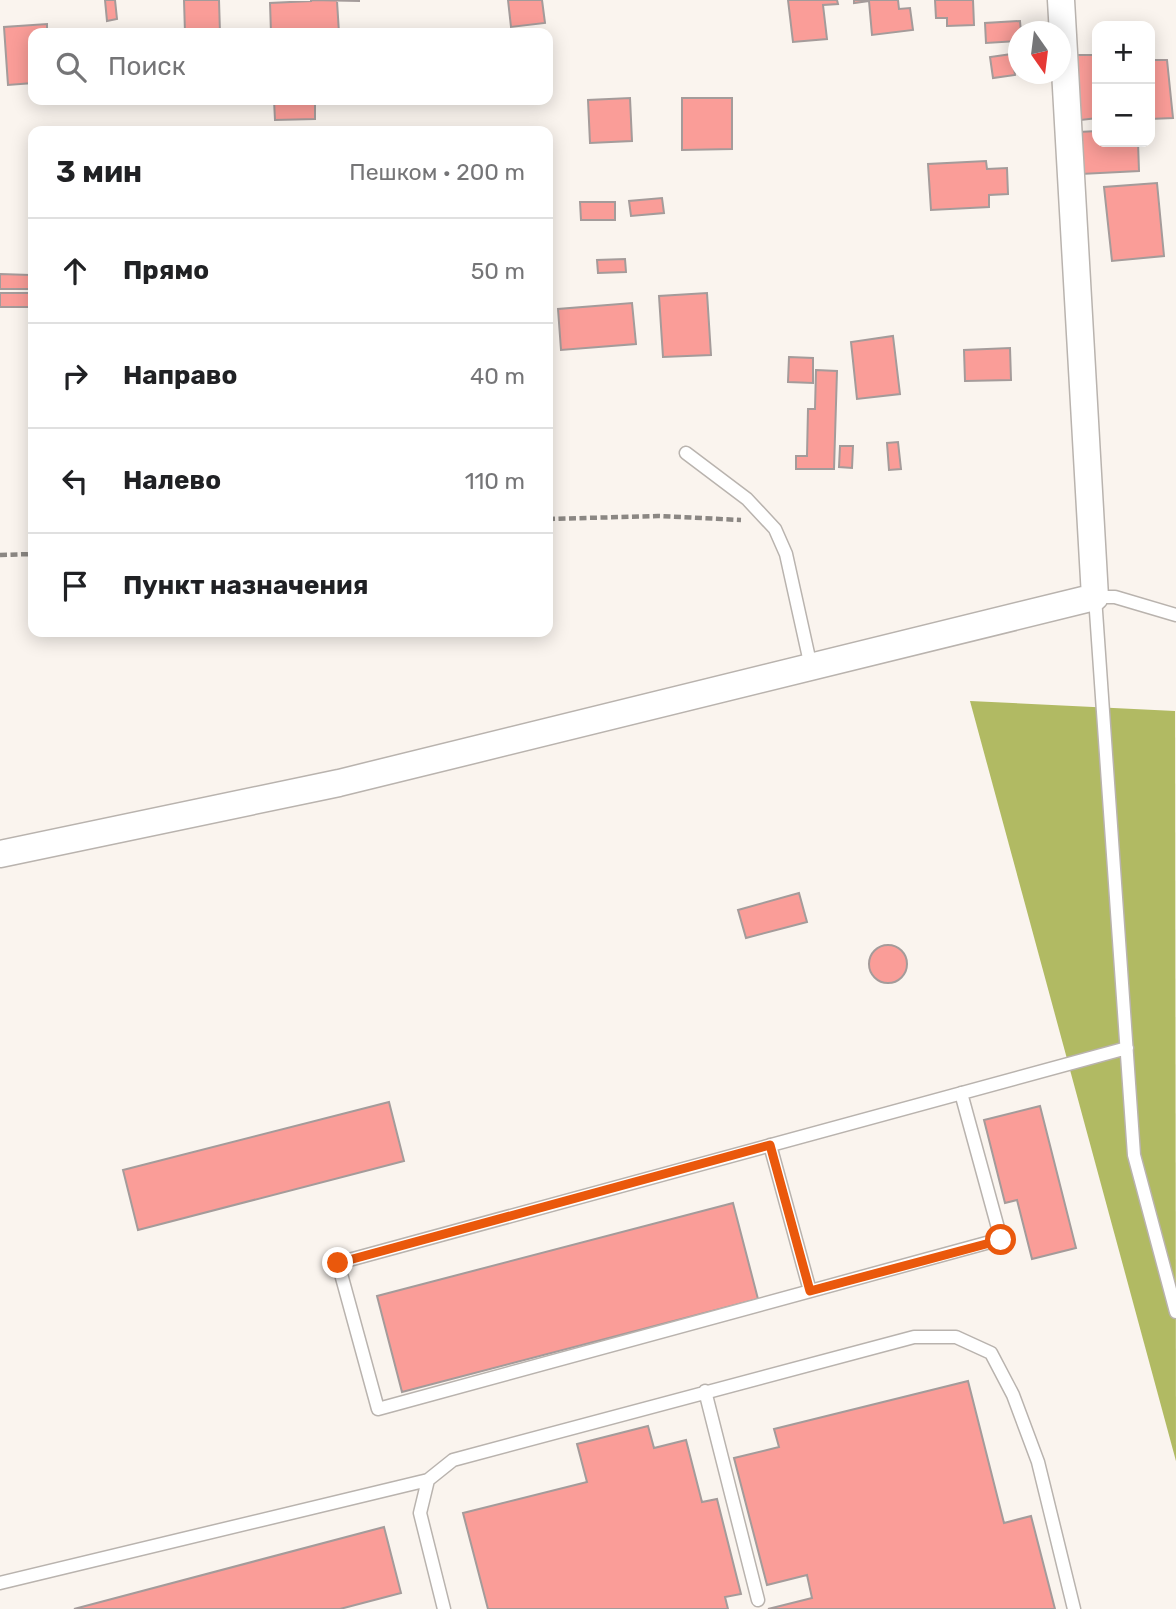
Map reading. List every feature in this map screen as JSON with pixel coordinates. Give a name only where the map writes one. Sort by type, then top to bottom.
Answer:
[{"type":"street","points":[[0,854],[339,783],[1095,597],[1061,0]]},
{"type":"lane","points":[[686,453],[747,499],[775,529],[786,554],[811,667]]},
{"type":"lane","points":[[1176,615],[1115,597],[1095,597],[1134,1155],[1176,1312]]},
{"type":"lane","points":[[961,1093],[1001,1240],[378,1409],[338,1263],[770,1145],[1126,1048]]},
{"type":"lane","points":[[770,1145],[810,1291]]},
{"type":"lane","points":[[0,1583],[428,1480],[453,1460],[914,1337],[957,1337],[991,1353],[1013,1395],[1038,1462],[1074,1609]]},
{"type":"lane","points":[[705,1391],[758,1600]]},
{"type":"lane","points":[[428,1480],[420,1513],[444,1609]]},
{"type":"path","points":[[553,519],[658,516],[761,521],[775,529]]},
{"type":"path","points":[[0,555],[28,554]]},
{"type":"green space","points":[[970,701],[1175,711],[1176,1461]]},
{"type":"building","points":[[105,0],[115,0],[117,19],[107,21]]},
{"type":"building","points":[[184,0],[219,0],[220,28],[185,28]]},
{"type":"building","points":[[311,0],[360,1],[337,1],[339,28],[271,28],[270,3]]},
{"type":"building","points":[[508,0],[542,0],[545,23],[511,27]]},
{"type":"building","points":[[788,0],[837,0],[838,4],[823,5],[827,39],[793,42]]},
{"type":"building","points":[[854,0],[898,0],[899,9],[910,8],[913,30],[872,35],[869,1],[854,3]]},
{"type":"building","points":[[935,0],[973,0],[974,25],[947,26],[947,18],[936,18]]},
{"type":"building","points":[[1008,22],[1008,42],[986,43],[985,23]]},
{"type":"building","points":[[47,24],[47,28],[28,28],[28,83],[8,85],[4,27]]},
{"type":"building","points":[[1008,55],[1008,76],[993,78],[990,57]]},
{"type":"building","points":[[1072,55],[1092,55],[1092,119],[1081,120]]},
{"type":"building","points":[[1155,60],[1167,60],[1173,118],[1155,119]]},
{"type":"building","points":[[630,98],[632,141],[590,143],[588,100]]},
{"type":"building","points":[[682,98],[732,98],[732,149],[682,150]]},
{"type":"building","points":[[274,105],[315,105],[315,119],[275,120]]},
{"type":"building","points":[[1092,131],[1092,147],[1138,147],[1139,171],[1081,174],[1079,132]]},
{"type":"building","points":[[986,161],[987,169],[1007,168],[1008,194],[989,195],[989,207],[931,210],[928,164]]},
{"type":"building","points":[[1157,183],[1164,256],[1112,261],[1104,187]]},
{"type":"building","points":[[662,198],[664,213],[631,216],[629,201]]},
{"type":"building","points":[[580,202],[615,202],[615,220],[581,220]]},
{"type":"building","points":[[625,259],[626,272],[598,273],[597,260]]},
{"type":"building","points":[[0,274],[28,275],[28,289],[0,289]]},
{"type":"building","points":[[0,293],[28,293],[28,307],[0,307]]},
{"type":"building","points":[[707,293],[711,355],[663,357],[659,296]]},
{"type":"building","points":[[632,303],[636,344],[561,350],[558,309]]},
{"type":"building","points":[[893,336],[900,394],[857,399],[851,342]]},
{"type":"building","points":[[1010,348],[1011,380],[965,381],[964,350]]},
{"type":"building","points":[[789,357],[813,358],[813,383],[788,382]]},
{"type":"building","points":[[816,370],[837,371],[834,469],[796,469],[796,456],[807,456],[808,409],[815,409]]},
{"type":"building","points":[[898,442],[901,469],[889,470],[887,443]]},
{"type":"building","points":[[840,446],[853,446],[852,468],[839,467]]},
{"type":"building","points":[[799,893],[807,922],[746,938],[738,910]]},
{"type":"building","points":[[888,945],[901,951],[907,964],[901,977],[888,983],[875,977],[869,964],[875,951]]},
{"type":"building","points":[[389,1102],[404,1161],[138,1230],[123,1170]]},
{"type":"building","points":[[1040,1106],[1076,1248],[1032,1259],[1017,1200],[1005,1203],[984,1120]]},
{"type":"building","points":[[733,1203],[758,1299],[402,1392],[377,1296]]},
{"type":"building","points":[[968,1381],[1004,1523],[1031,1516],[1055,1609],[768,1609],[812,1598],[807,1575],[767,1585],[734,1458],[779,1447],[774,1429]]},
{"type":"building","points":[[648,1426],[654,1448],[686,1440],[702,1502],[717,1499],[741,1594],[725,1597],[728,1609],[488,1609],[463,1513],[587,1482],[577,1444]]},
{"type":"building","points":[[384,1527],[401,1593],[340,1609],[74,1609]]},
{"type":"route","points":[[338,1263],[770,1145],[810,1291],[1001,1240]]}]
